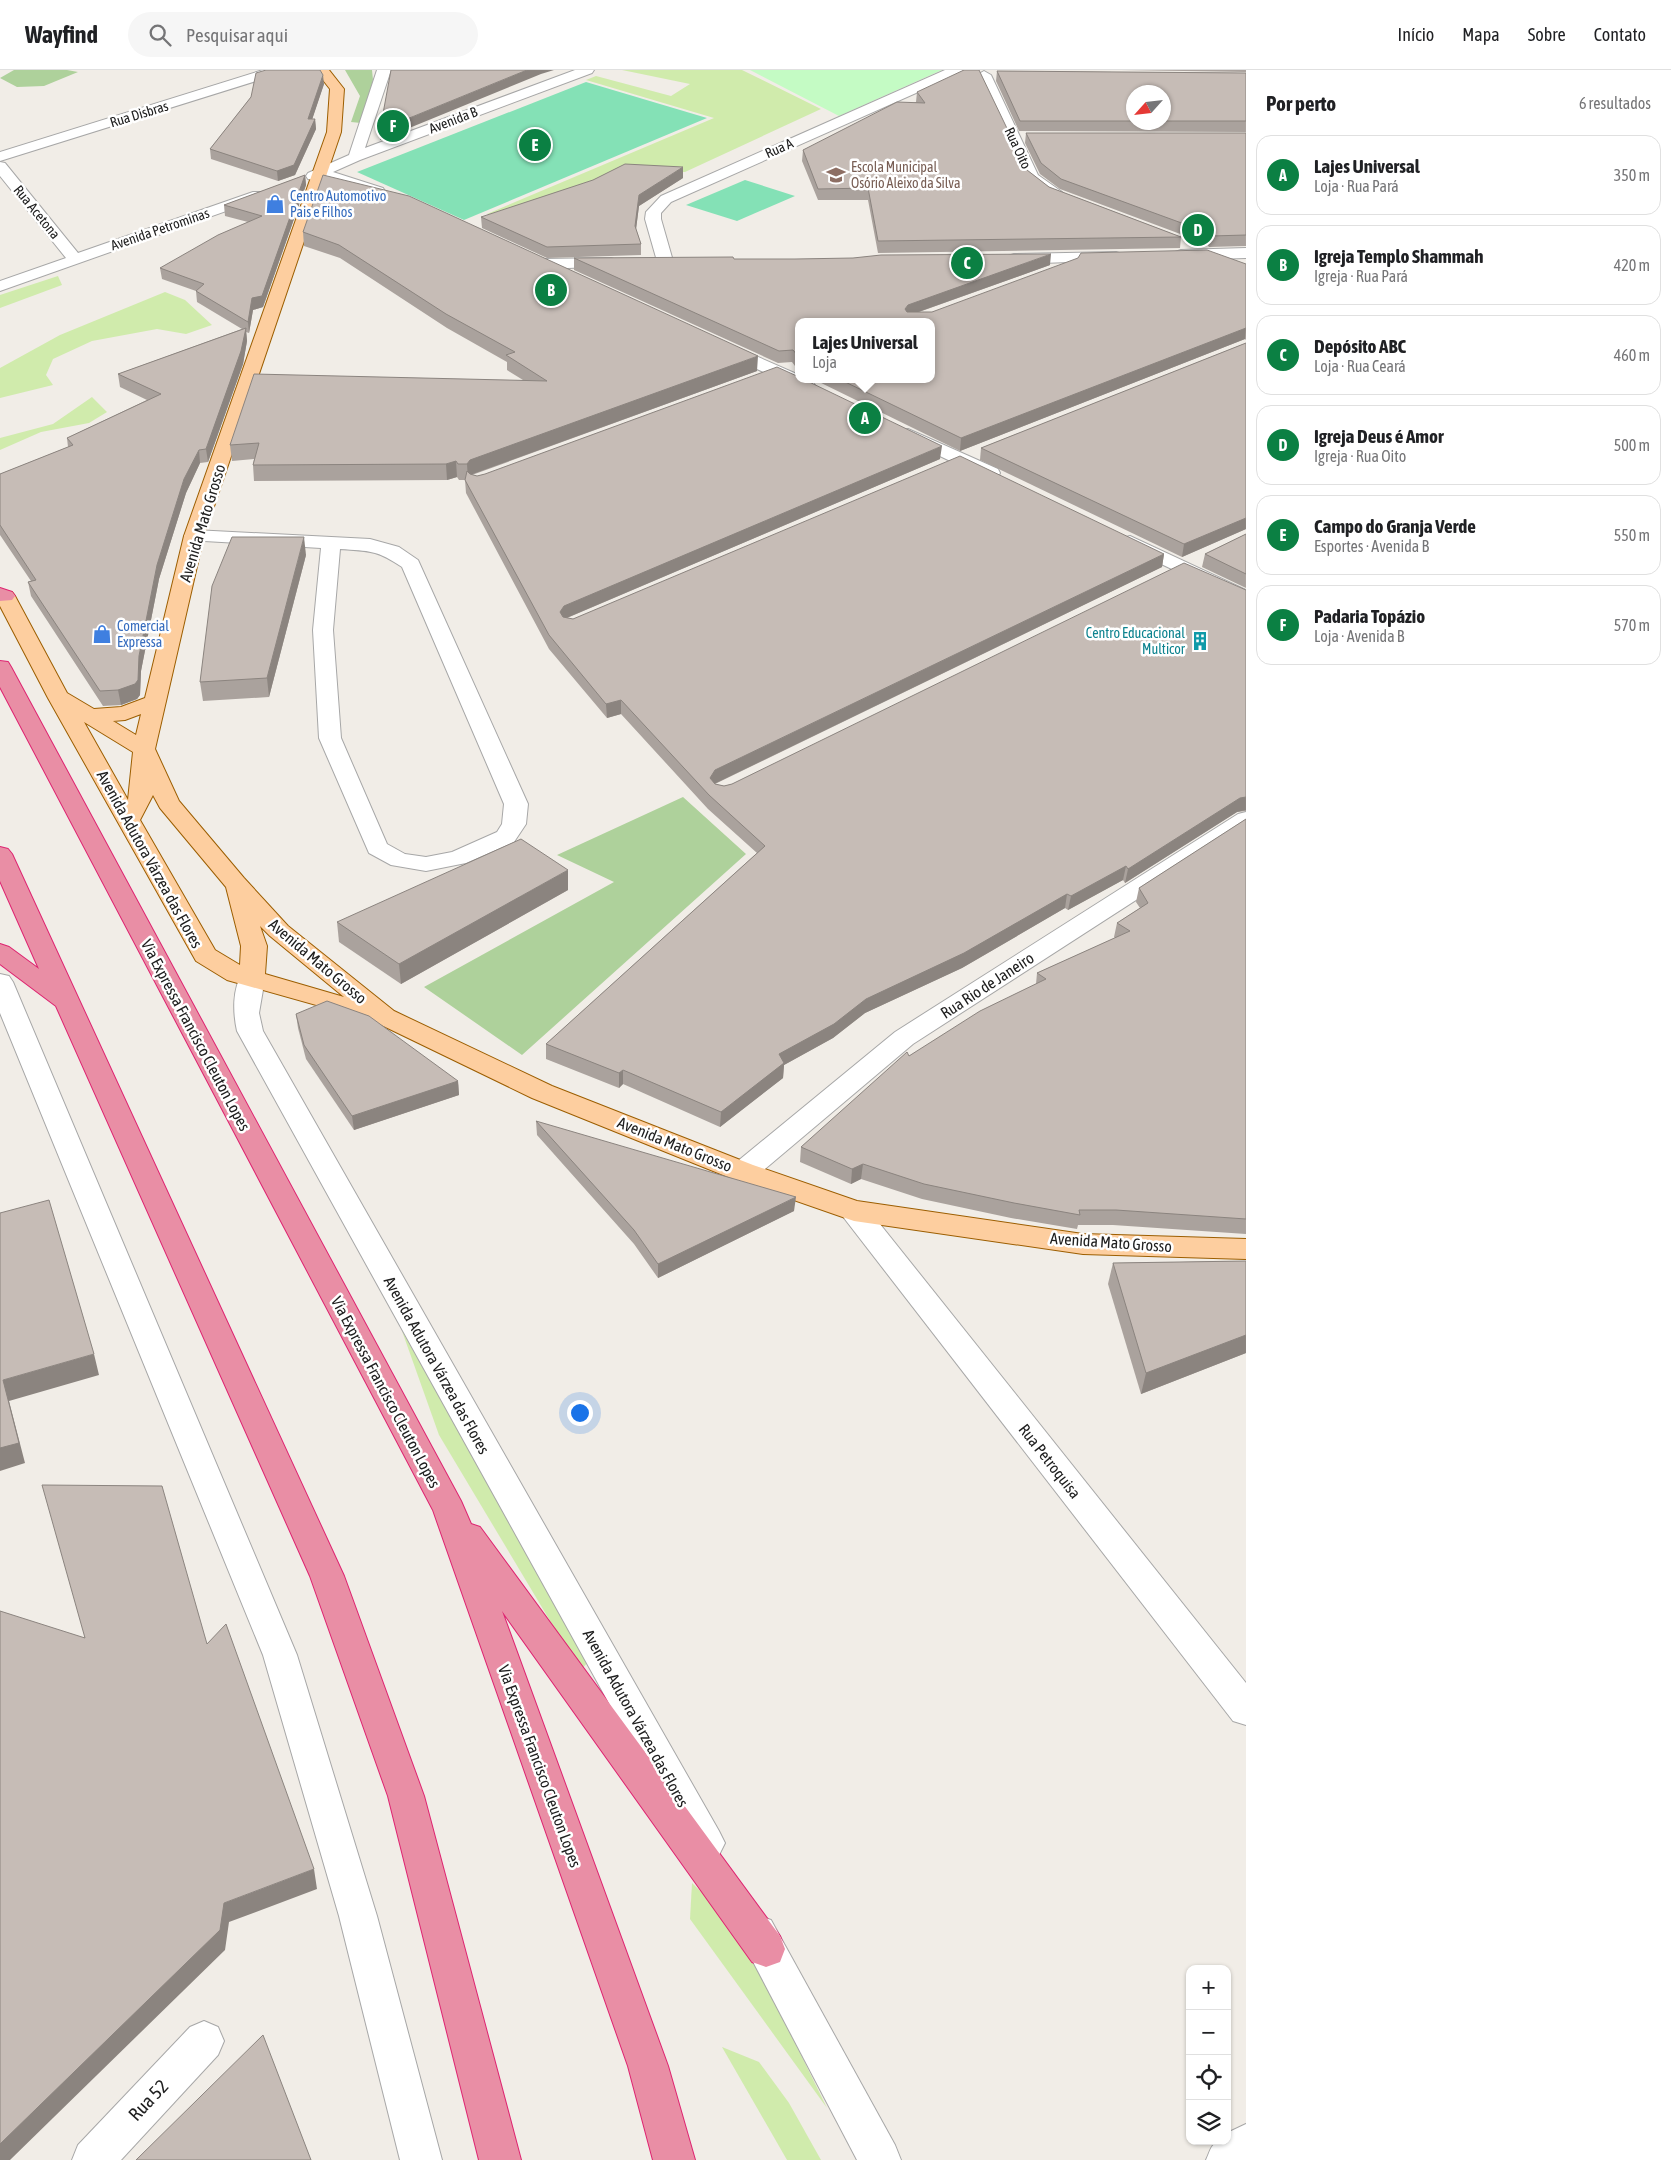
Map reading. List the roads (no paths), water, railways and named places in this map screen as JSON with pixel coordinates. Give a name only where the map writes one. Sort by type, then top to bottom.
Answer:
[{"type":"highway","name":"Via Expressa Francisco Cleuton Lopes","points":[[0,667],[449,1510],[648,2066],[674,2160]]},
{"type":"highway","points":[[0,854],[327,1576],[406,1796],[500,2160]]},
{"type":"highway","points":[[0,952],[68,1002]]},
{"type":"highway","points":[[449,1510],[766,1949]]},
{"type":"main road","name":"Avenida Mato Grosso","points":[[322,70],[337,89],[334,132],[194,536],[144,749],[168,803],[235,883],[279,931],[385,1017],[542,1092],[743,1172],[854,1211],[1083,1244],[1246,1249]]},
{"type":"main road","name":"Avenida Adutora Várzea das Flores","points":[[2,593],[59,698],[205,955],[236,974],[252,978]]},
{"type":"main road","points":[[59,698],[144,749],[141,798],[128,820]]},
{"type":"main road","points":[[90,716],[124,713],[156,700]]},
{"type":"main road","points":[[235,883],[254,946],[252,978],[385,1017]]},
{"type":"street","name":"Rua Disbras","points":[[0,157],[277,70]]},
{"type":"street","points":[[355,158],[384,70]]},
{"type":"street","name":"Avenida B","points":[[321,173],[355,158],[586,70]]},
{"type":"street","points":[[968,72],[1004,76]]},
{"type":"street","name":"Rua A","points":[[665,261],[653,220],[654,212],[658,205],[677,193],[852,116],[968,72]]},
{"type":"street","name":"Rua Oito","points":[[968,72],[1013,137],[1032,177],[1054,194],[1070,200]]},
{"type":"street","points":[[852,116],[874,122]]},
{"type":"street","points":[[1013,137],[1033,137]]},
{"type":"street","name":"Rua Acetona","points":[[0,166],[75,259]]},
{"type":"street","points":[[303,180],[321,173],[392,196]]},
{"type":"street","name":"Avenida Petrominas","points":[[0,286],[275,189]]},
{"type":"street","points":[[1177,241],[1246,266]]},
{"type":"street","points":[[1166,256],[1246,253]]},
{"type":"street","points":[[525,256],[579,281]]},
{"type":"street","points":[[1000,259],[1128,257]]},
{"type":"street","points":[[1043,275],[1089,258]]},
{"type":"street","points":[[646,262],[685,261]]},
{"type":"street","points":[[543,264],[627,262]]},
{"type":"street","points":[[705,338],[795,380]]},
{"type":"street","points":[[759,378],[795,365]]},
{"type":"street","points":[[801,383],[821,392]]},
{"type":"street","points":[[891,426],[1005,481]]},
{"type":"street","points":[[943,467],[989,448]]},
{"type":"street","points":[[1111,532],[1246,598]]},
{"type":"street","points":[[194,536],[331,543],[370,545],[392,550],[411,564],[516,804],[514,824],[506,837],[458,858],[426,864],[399,860],[377,848],[330,738],[323,630],[331,543]]},
{"type":"street","points":[[1155,580],[1206,556]]},
{"type":"street","name":"Rua Rio de Janeiro","points":[[743,1172],[904,1038],[1246,819]]},
{"type":"street","name":"Avenida Adutora Várzea das Flores","points":[[252,978],[246,1013],[250,1031],[766,1949],[880,2160]]},
{"type":"street","points":[[0,982],[280,1655],[358,1916],[421,2160]]},
{"type":"street","name":"Rua Petroquisa","points":[[854,1211],[1246,1710]]},
{"type":"street","name":"Rua 52","points":[[93,2160],[204,2041]]},
{"type":"street","points":[[1227,2160],[1246,2145]]},
{"type":"place","name":"Padaria Topázio","points":[[393,126]]},
{"type":"place","name":"Campo do Granja Verde","points":[[535,145]]},
{"type":"place","name":"Escola Municipal Osório Aleixo da Silva","points":[[836,175]]},
{"type":"place","name":"Centro Automotivo Pais e Filhos","points":[[275,204]]},
{"type":"place","name":"Igreja Deus é Amor","points":[[1198,230]]},
{"type":"place","name":"Depósito ABC","points":[[967,263]]},
{"type":"place","name":"Igreja Templo Shammah","points":[[551,290]]},
{"type":"place","name":"Lajes Universal","points":[[865,418]]},
{"type":"place","name":"Comercial Expressa","points":[[102,634]]},
{"type":"place","name":"Centro Educacional Multicor","points":[[1200,641]]}]
